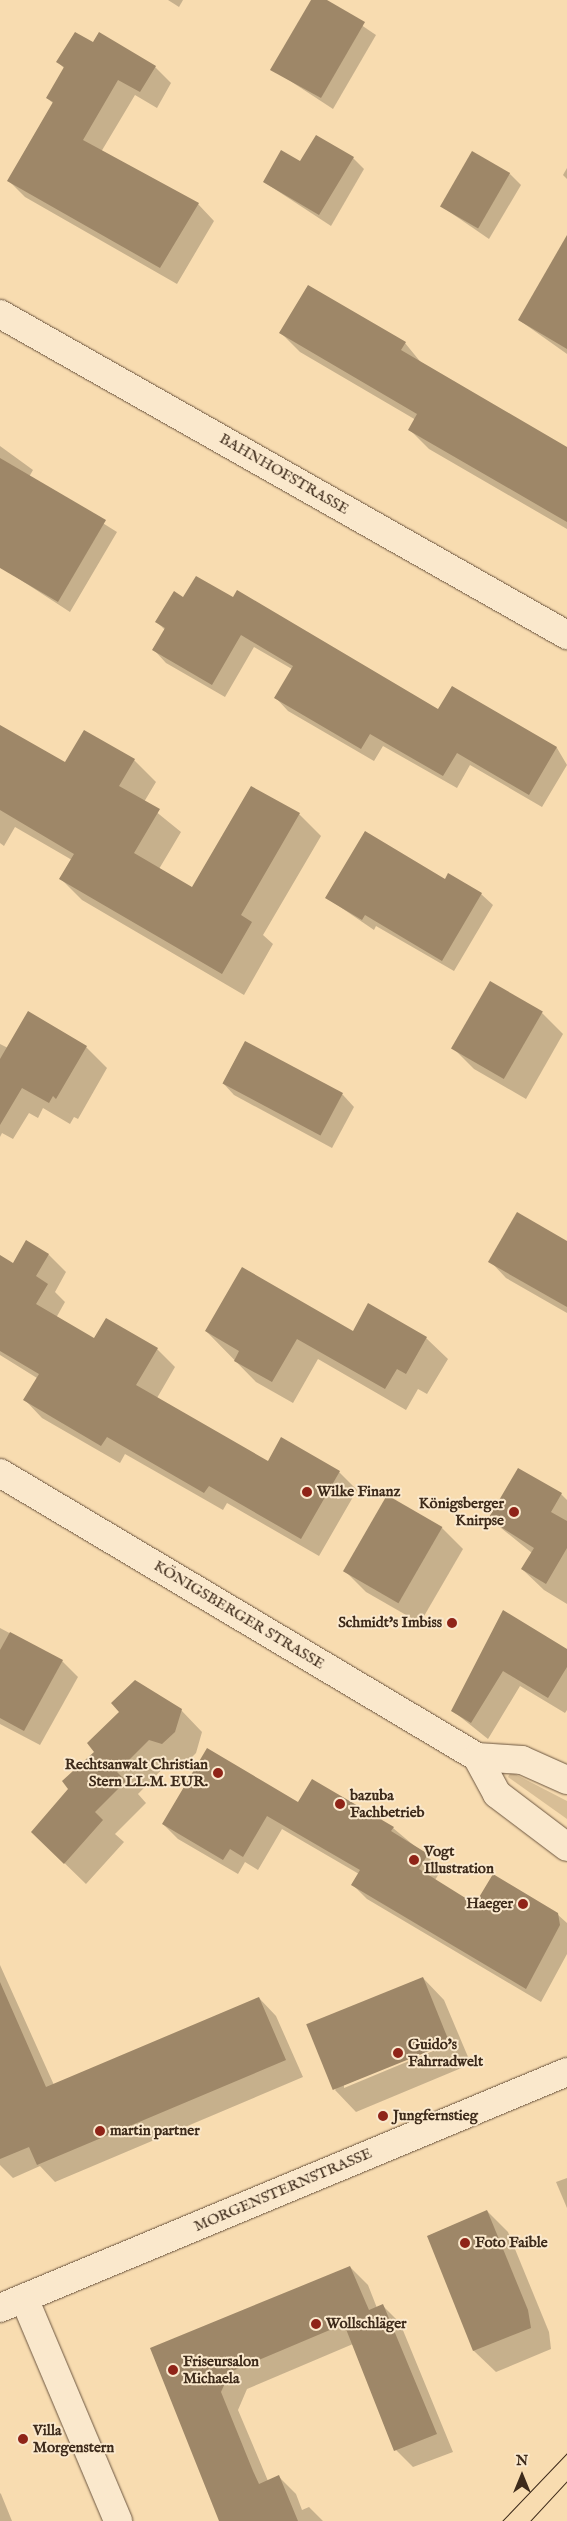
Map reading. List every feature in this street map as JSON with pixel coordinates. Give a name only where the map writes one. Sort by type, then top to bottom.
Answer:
[{"type":"main road","name":"BAHNHOFSTRASSE","points":[[0,314],[567,635]]},
{"type":"main road","name":"KÖNIGSBERGER STRASSE","points":[[0,1473],[477,1757],[522,1760],[567,1780]]},
{"type":"main road","name":"KÖNIGSBERGER STRASSE","points":[[477,1757],[498,1794],[567,1847]]},
{"type":"main road","name":"MORGENSTERNSTRASSE","points":[[12,2303],[567,2072]]},
{"type":"main road","points":[[12,2303],[118,2521]]},
{"type":"shaded area","points":[[511,1772],[567,1801],[567,1819],[508,1777]]},
{"type":"building","points":[[311,0],[327,0],[365,22],[321,98],[270,70]]},
{"type":"building","points":[[75,32],[93,42],[99,32],[156,66],[140,92],[118,80],[83,140],[199,203],[160,268],[7,181],[53,102],[46,98],[64,67],[56,62]]},
{"type":"building","points":[[316,135],[354,157],[319,215],[263,182],[281,150],[300,161]]},
{"type":"building","points":[[472,151],[510,173],[478,228],[440,206]]},
{"type":"building","points":[[567,235],[567,349],[518,320]]},
{"type":"building","points":[[308,285],[406,342],[401,350],[567,447],[567,522],[408,430],[417,414],[279,333]]},
{"type":"building","points":[[0,458],[106,520],[58,602],[0,568]]},
{"type":"building","points":[[196,576],[233,597],[237,590],[438,709],[452,686],[557,747],[529,795],[457,753],[443,776],[370,734],[361,749],[274,698],[293,666],[241,635],[212,685],[152,650],[165,628],[155,622],[174,591],[183,597]]},
{"type":"building","points":[[0,725],[65,762],[84,730],[135,759],[119,786],[160,809],[134,853],[192,887],[251,786],[300,813],[241,915],[252,922],[222,974],[59,879],[74,854],[0,810]]},
{"type":"building","points":[[365,831],[445,879],[448,873],[482,893],[442,961],[365,915],[362,920],[325,898]]},
{"type":"building","points":[[490,981],[543,1011],[504,1079],[451,1049]]},
{"type":"building","points":[[28,1011],[87,1046],[56,1099],[53,1096],[49,1103],[22,1088],[0,1125],[0,1059]]},
{"type":"building","points":[[245,1041],[343,1093],[320,1135],[222,1083]]},
{"type":"building","points":[[517,1212],[567,1241],[567,1307],[488,1262]]},
{"type":"building","points":[[26,1240],[49,1254],[36,1276],[48,1284],[36,1304],[94,1338],[106,1318],[158,1348],[136,1385],[268,1461],[281,1437],[340,1471],[301,1539],[209,1486],[204,1493],[107,1437],[101,1446],[23,1400],[39,1374],[0,1351],[0,1255],[13,1263]]},
{"type":"building","points":[[242,1267],[353,1331],[368,1303],[427,1337],[406,1374],[397,1369],[385,1389],[297,1339],[272,1382],[234,1361],[239,1351],[205,1331]]},
{"type":"building","points":[[518,1468],[562,1493],[551,1512],[567,1521],[567,1548],[546,1584],[521,1569],[534,1548],[488,1519]]},
{"type":"building","points":[[387,1495],[442,1527],[398,1603],[343,1571]]},
{"type":"building","points":[[503,1610],[567,1649],[567,1667],[548,1698],[503,1671],[471,1723],[451,1711]]},
{"type":"building","points":[[10,1632],[63,1660],[24,1731],[0,1718],[0,1650]]},
{"type":"building","points":[[135,1680],[182,1709],[175,1732],[162,1744],[149,1740],[117,1772],[126,1781],[95,1812],[103,1820],[64,1864],[31,1832],[68,1789],[62,1781],[94,1752],[87,1743],[119,1712],[111,1703]]},
{"type":"building","points":[[207,1748],[298,1802],[312,1779],[394,1827],[391,1831],[428,1854],[419,1869],[475,1904],[493,1874],[558,1913],[560,1925],[526,1989],[351,1885],[360,1870],[267,1816],[243,1857],[230,1849],[223,1860],[162,1824]]},
{"type":"building","points":[[423,1977],[450,2043],[333,2090],[306,2024]]},
{"type":"building","points":[[0,1982],[46,2087],[259,1997],[286,2060],[37,2165],[29,2147],[0,2159]]},
{"type":"building","points":[[487,2210],[528,2310],[531,2328],[473,2351],[427,2236]]},
{"type":"building","points":[[350,2266],[369,2310],[383,2304],[437,2434],[394,2451],[344,2324],[230,2372],[221,2392],[253,2471],[259,2484],[279,2475],[298,2521],[219,2521],[150,2348]]},
{"type":"tram line","points":[[502,2521],[567,2453]]},
{"type":"tram line","points":[[530,2521],[567,2481]]},
{"type":"place","name":"Wilke Finanz","points":[[307,1492]]},
{"type":"place","name":"Königsberger Knirpse","points":[[514,1512]]},
{"type":"place","name":"Schmidt's Imbiss","points":[[452,1623]]},
{"type":"place","name":"Rechtsanwalt Christian Stern LL.M. EUR.","points":[[218,1773]]},
{"type":"place","name":"bazuba Fachbetrieb","points":[[340,1804]]},
{"type":"place","name":"Vogt Illustration","points":[[414,1860]]},
{"type":"place","name":"Haeger","points":[[523,1904]]},
{"type":"place","name":"Guido's Fahrradwelt","points":[[398,2053]]},
{"type":"place","name":"Jungfernstieg","points":[[383,2116]]},
{"type":"place","name":"martin partner","points":[[100,2131]]},
{"type":"place","name":"Foto Faible","points":[[465,2243]]},
{"type":"place","name":"Wollschläger","points":[[316,2324]]},
{"type":"place","name":"Friseursalon Michaela","points":[[173,2370]]},
{"type":"place","name":"Villa Morgenstern","points":[[23,2439]]}]
